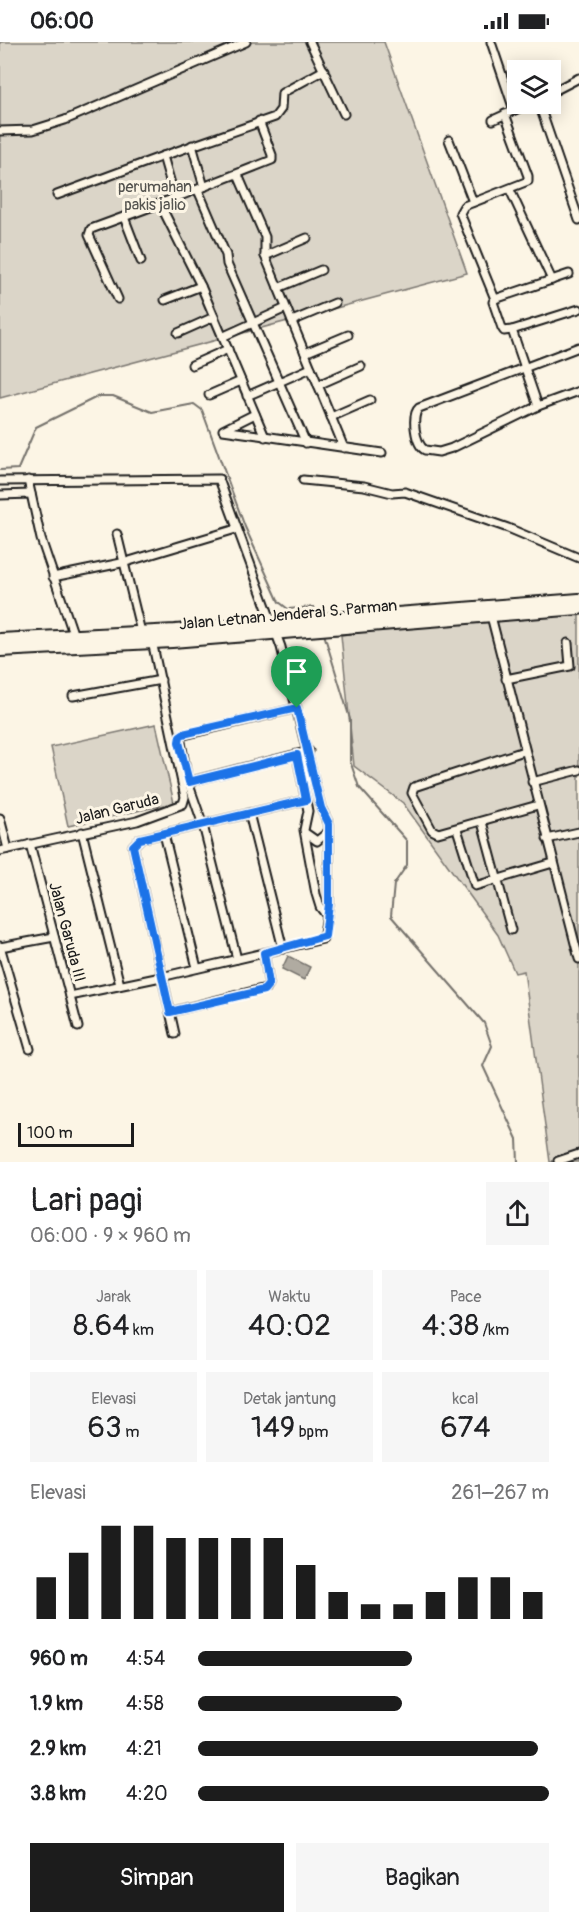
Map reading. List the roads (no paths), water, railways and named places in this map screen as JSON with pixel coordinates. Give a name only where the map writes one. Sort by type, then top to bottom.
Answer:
[{"type":"highway","name":"Jalan Letnan Jenderal S. Parman","points":[[0,650],[152,641],[579,600]]},
{"type":"highway","name":"Jalan Letnan Jenderal S. Parman","points":[[349,622],[491,616],[579,608]]},
{"type":"highway","name":"Jalan Letnan Jenderal S. Parman","points":[[0,640],[141,632],[276,628]]},
{"type":"street","points":[[0,131],[33,130],[65,120],[246,42]]},
{"type":"street","points":[[310,42],[344,114]]},
{"type":"street","points":[[490,42],[507,90]]},
{"type":"street","points":[[57,195],[279,114],[282,93],[286,89],[324,70]]},
{"type":"street","points":[[561,87],[579,78]]},
{"type":"street","points":[[493,120],[505,114],[528,176],[525,184],[464,206],[460,213],[495,299],[493,302],[502,328],[504,331],[512,330],[579,309]]},
{"type":"street","points":[[542,114],[579,220]]},
{"type":"street","points":[[118,298],[90,232],[272,160],[259,121]]},
{"type":"street","points":[[449,140],[473,202]]},
{"type":"street","points":[[192,145],[201,188],[253,322],[306,443]]},
{"type":"street","points":[[163,156],[175,198]]},
{"type":"street","points":[[238,175],[265,237],[265,256],[344,448]]},
{"type":"street","points":[[510,190],[552,280]]},
{"type":"street","points":[[160,204],[201,286],[265,437]]},
{"type":"street","points":[[124,217],[141,261]]},
{"type":"street","points":[[265,256],[307,238]]},
{"type":"street","points":[[278,288],[321,270]]},
{"type":"street","points":[[495,299],[569,274]]},
{"type":"street","points":[[165,300],[201,286]]},
{"type":"street","points":[[292,321],[335,303]]},
{"type":"street","points":[[222,336],[286,308]]},
{"type":"street","points":[[177,333],[214,317]]},
{"type":"street","points":[[512,330],[538,406]]},
{"type":"street","points":[[305,353],[348,334]]},
{"type":"street","points":[[579,347],[524,366],[419,408],[415,416],[418,444],[425,450],[445,451],[538,406],[579,391]]},
{"type":"street","points":[[192,365],[228,350]]},
{"type":"street","points":[[318,384],[361,366]]},
{"type":"street","points":[[248,396],[311,368]]},
{"type":"street","points":[[209,395],[241,381]]},
{"type":"street","points":[[331,417],[370,400]]},
{"type":"street","points":[[255,414],[223,430],[382,453]]},
{"type":"street","points":[[0,481],[218,479],[276,628],[309,751],[321,808],[329,824],[329,904],[323,939],[70,996]]},
{"type":"street","points":[[28,480],[53,578],[74,636]]},
{"type":"street","points":[[303,480],[364,486],[396,493],[508,528],[579,558]]},
{"type":"street","points":[[0,495],[31,494]]},
{"type":"street","points":[[53,578],[126,562],[236,529]]},
{"type":"street","points":[[117,534],[126,562],[141,632]]},
{"type":"street","points":[[491,616],[579,959]]},
{"type":"street","name":"Jalan Garuda","points":[[4,850],[137,821],[183,804],[185,797],[152,641]]},
{"type":"street","points":[[506,679],[570,666],[567,643]]},
{"type":"street","points":[[73,696],[161,680]]},
{"type":"street","points":[[237,959],[203,825],[189,782],[179,742],[180,736],[297,708]]},
{"type":"street","points":[[189,782],[309,751]]},
{"type":"street","points":[[524,751],[413,788],[411,792],[434,832],[457,829],[538,806]]},
{"type":"street","points":[[297,755],[306,800],[308,815],[304,826],[316,894],[320,907],[327,916]]},
{"type":"street","points":[[532,782],[579,770]]},
{"type":"street","points":[[175,1034],[132,850],[140,839],[306,800]]},
{"type":"street","points":[[249,813],[283,949]]},
{"type":"street","points":[[0,818],[4,850]]},
{"type":"street","points":[[482,822],[511,930]]},
{"type":"street","points":[[457,829],[473,885],[477,886],[553,863]]},
{"type":"street","points":[[82,832],[120,985]]},
{"type":"street","points":[[306,833],[317,841],[328,832]]},
{"type":"street","points":[[547,839],[579,832]]},
{"type":"street","points":[[164,834],[197,969]]},
{"type":"street","name":"Jalan Garuda III","points":[[30,844],[78,1027]]},
{"type":"street","points":[[30,1049],[0,947],[54,937]]},
{"type":"street","points":[[170,1012],[266,988],[269,984],[264,953]]},
{"type":"street","points":[[558,1161],[579,1154]]},
{"type":"waterway","points":[[0,470],[18,469],[36,427],[99,396],[113,396],[152,412],[194,404],[202,410],[245,527],[279,602],[288,609],[314,607],[317,615]]},
{"type":"waterway","points":[[324,634],[350,719],[350,761],[359,787],[407,841],[407,865],[394,884],[391,916],[484,1023],[492,1046],[483,1066],[517,1139],[518,1162]]},
{"type":"park label","name":"perumahan pakis jalio","points":[[155,196]]}]
